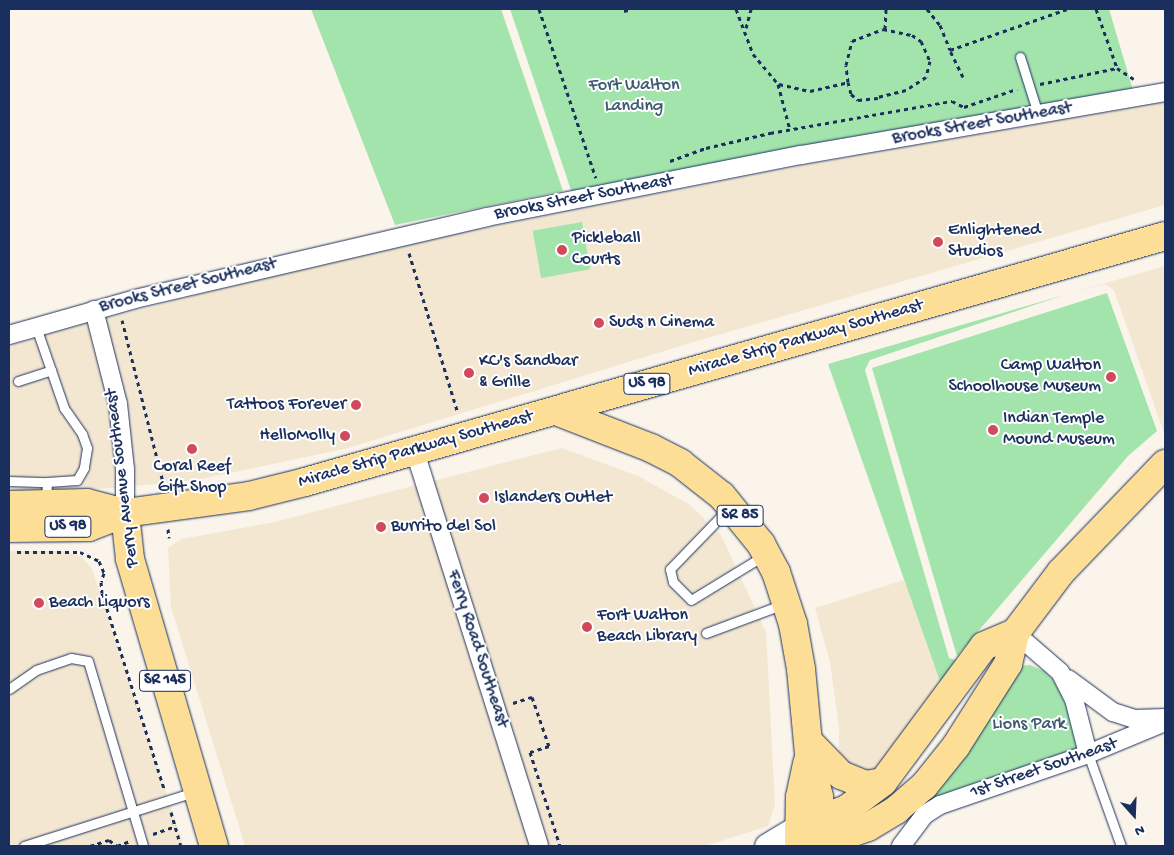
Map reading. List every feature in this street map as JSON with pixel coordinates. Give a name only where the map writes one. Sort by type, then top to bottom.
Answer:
[{"type":"main road","name":"Miracle Strip Parkway Southeast","points":[[124,513],[250,496],[415,452],[1165,236]]},
{"type":"main road","name":"SR 85","points":[[556,411],[651,448],[680,464],[732,506],[766,554],[787,603],[801,670],[809,748],[800,797],[813,838]]},
{"type":"main road","points":[[813,838],[854,834],[886,817],[912,798],[932,777],[972,722],[1008,664],[1015,633],[1062,572],[1165,464]]},
{"type":"main road","name":"US 98","points":[[9,505],[46,493],[124,513]]},
{"type":"main road","name":"US 98","points":[[9,528],[89,527],[124,513]]},
{"type":"main road","name":"Perry Avenue Southeast","points":[[124,513],[130,559],[214,846]]},
{"type":"main road","points":[[813,838],[847,809],[884,782],[984,646],[1015,633]]},
{"type":"main road","points":[[809,748],[841,775],[866,785],[884,782]]},
{"type":"street","name":"Brooks Street Southeast","points":[[9,335],[94,310],[366,242],[487,216],[801,155],[1165,92]]},
{"type":"street","name":"Perry Avenue Southeast","points":[[94,310],[118,404],[125,469],[124,513]]},
{"type":"street","name":"Ferry Road Southeast","points":[[415,452],[540,846]]},
{"type":"street","points":[[1015,633],[1084,694],[1113,712],[1135,719],[1165,718]]},
{"type":"street","points":[[1060,672],[1074,699],[1088,754]]},
{"type":"street","name":"1st Street Southeast","points":[[901,846],[924,815],[940,805],[1088,754],[1165,722]]},
{"type":"street","points":[[768,846],[813,838]]},
{"type":"lane","points":[[1020,57],[1038,114]]},
{"type":"lane","points":[[9,481],[46,493],[77,480],[84,468],[86,448],[82,434],[64,408],[36,327]]},
{"type":"lane","points":[[18,381],[51,370]]},
{"type":"lane","points":[[732,506],[670,569],[673,582],[692,600],[766,554]]},
{"type":"lane","points":[[706,633],[787,603]]},
{"type":"lane","points":[[9,689],[36,670],[72,658],[88,661],[143,846]]},
{"type":"lane","points":[[1088,754],[1122,846]]},
{"type":"lane","points":[[24,846],[197,791]]},
{"type":"path","points":[[539,9],[595,178],[606,179]]},
{"type":"path","points":[[624,11],[632,9]]},
{"type":"path","points":[[736,9],[746,30],[753,54],[778,84],[790,130]]},
{"type":"path","points":[[746,30],[751,9]]},
{"type":"path","points":[[885,29],[886,9]]},
{"type":"path","points":[[927,9],[940,25],[963,77]]},
{"type":"path","points":[[950,50],[1059,10],[1067,9]]},
{"type":"path","points":[[1096,9],[1117,68],[1136,80]]},
{"type":"path","points":[[885,29],[899,30],[921,42],[930,68],[926,77],[906,90],[878,98],[858,100],[851,94],[848,82],[846,65],[852,41],[885,29]]},
{"type":"path","points":[[662,164],[706,148],[790,130],[952,102],[964,107],[1029,86],[1117,68]]},
{"type":"path","points":[[778,84],[810,92],[848,82]]},
{"type":"path","points":[[408,252],[458,413]]},
{"type":"path","points":[[9,552],[80,552],[99,561],[104,573],[101,582],[102,593],[182,846]]},
{"type":"path","points":[[510,696],[513,705],[532,697],[549,746],[530,752],[560,846]]},
{"type":"shaded area","points":[[1165,102],[1165,205],[687,344],[348,448],[197,480],[134,486],[128,404],[105,318],[369,252],[499,225],[804,165]]},
{"type":"shaded area","points":[[1165,266],[1164,433],[1114,290],[1105,284],[1064,295]]},
{"type":"shaded area","points":[[87,323],[109,405],[116,488],[9,492],[9,346]]},
{"type":"shaded area","points":[[562,448],[638,476],[690,505],[721,535],[766,632],[775,805],[768,826],[705,846],[549,846],[433,481]]},
{"type":"shaded area","points":[[416,485],[530,846],[245,846],[171,607],[168,548],[182,539],[275,522]]},
{"type":"shaded area","points":[[9,551],[63,551],[81,556],[92,569],[184,846],[9,846]]},
{"type":"shaded area","points":[[904,580],[942,687],[881,769],[866,775],[839,760],[839,728],[830,662],[815,608]]},
{"type":"green space","points":[[311,9],[501,9],[563,191],[395,225]]},
{"type":"green space","name":"Fort Walton Landing","points":[[510,9],[1109,9],[1135,97],[574,199]]},
{"type":"green space","name":"Pickleball Courts","points":[[582,222],[590,269],[541,278],[533,231]]},
{"type":"green space","points":[[1107,293],[1157,431],[1128,456],[957,656],[872,368]]},
{"type":"green space","points":[[1064,295],[870,360],[865,370],[949,658],[959,661],[942,687],[828,364]]},
{"type":"green space","name":"Lions Park","points":[[1030,665],[1044,671],[1057,683],[1065,699],[1077,749],[923,808],[919,802],[1019,666]]},
{"type":"place","name":"Enlightened Studios","points":[[938,242]]},
{"type":"place","name":"Pickleball Courts","points":[[562,250]]},
{"type":"place","name":"Suds n Cinema","points":[[599,323]]},
{"type":"place","name":"KC's Sandbar & Grille","points":[[469,373]]},
{"type":"place","name":"Camp Walton Schoolhouse Museum","points":[[1111,377]]},
{"type":"place","name":"Tattoos Forever","points":[[356,405]]},
{"type":"place","name":"Indian Temple Mound Museum","points":[[993,430]]},
{"type":"place","name":"HelloMolly","points":[[345,436]]},
{"type":"place","name":"Coral Reef Gift Shop","points":[[192,449]]},
{"type":"place","name":"Islanders Outlet","points":[[484,498]]},
{"type":"place","name":"Burrito del Sol","points":[[381,527]]},
{"type":"place","name":"Beach Liquors","points":[[39,603]]},
{"type":"place","name":"Fort Walton Beach Library","points":[[587,627]]}]
